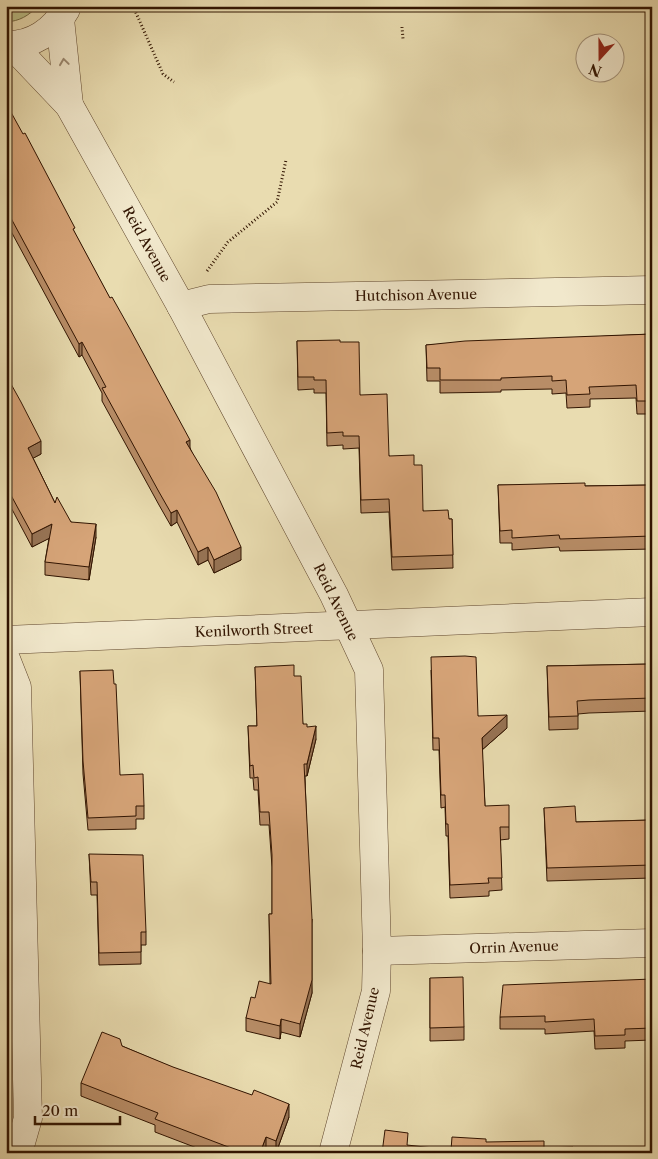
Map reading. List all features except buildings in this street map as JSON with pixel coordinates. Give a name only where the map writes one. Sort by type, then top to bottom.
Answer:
[{"type":"street","points":[[9,45],[39,37],[63,13]]},
{"type":"street","name":"Reid Avenue","points":[[63,13],[69,105]]},
{"type":"street","name":"Reid Avenue","points":[[9,45],[69,105],[181,306],[350,627],[369,670],[377,951],[376,991],[333,1153]]},
{"type":"street","name":"Hutchison Avenue","points":[[181,306],[209,299],[652,290]]},
{"type":"street","name":"Kenilworth Street","points":[[6,640],[350,627],[652,612]]},
{"type":"street","points":[[6,659],[17,687],[28,1118],[18,1153]]},
{"type":"street","name":"Orrin Avenue","points":[[377,951],[652,943]]},
{"type":"path","points":[[133,6],[163,74],[174,82]]},
{"type":"path","points":[[402,27],[403,39]]},
{"type":"path","points":[[202,276],[228,242],[277,202],[286,160]]},
{"type":"green space","points":[[6,6],[38,6],[24,17],[6,22]]}]
